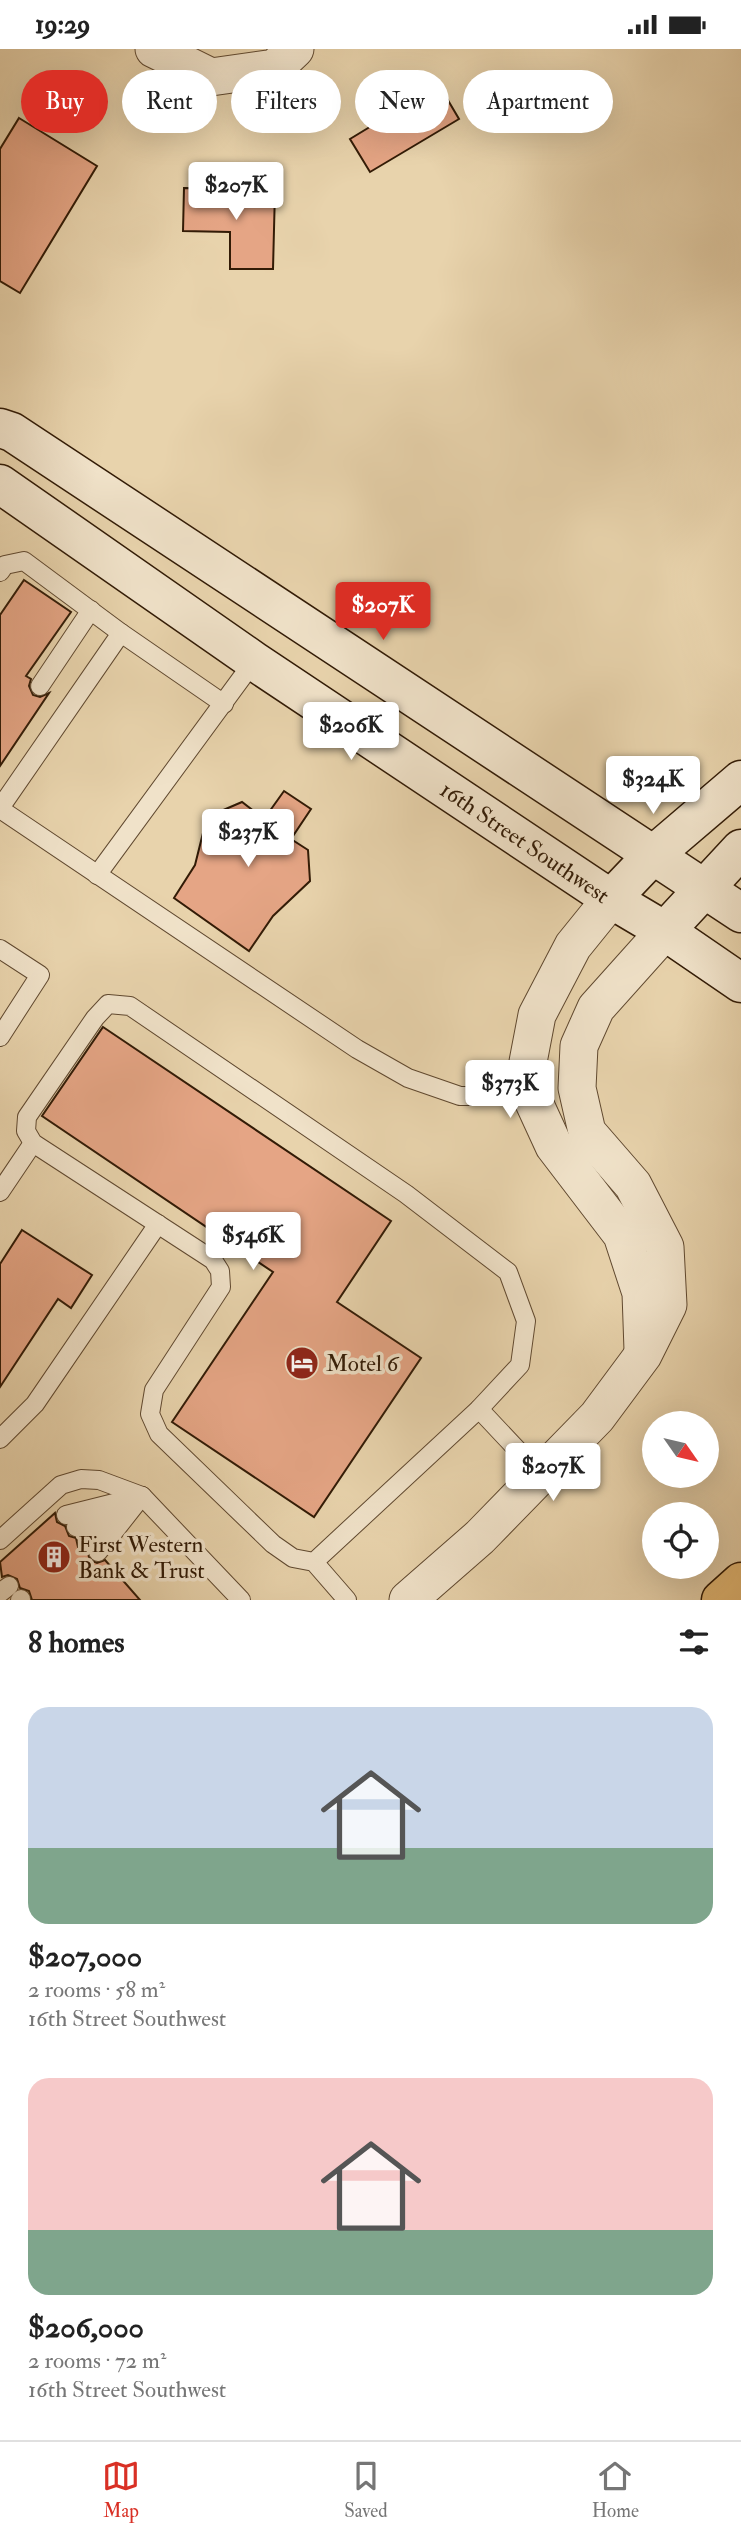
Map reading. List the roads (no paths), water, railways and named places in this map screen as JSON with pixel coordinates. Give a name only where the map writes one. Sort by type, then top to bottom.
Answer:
[{"type":"highway","points":[[722,1600],[741,1583]]},
{"type":"main road","points":[[0,428],[12,432],[741,913]]},
{"type":"main road","name":"16th Street Southwest","points":[[0,484],[254,661],[741,983]]},
{"type":"main road","points":[[611,899],[652,856],[741,780]]},
{"type":"main road","points":[[665,931],[741,849]]},
{"type":"street","points":[[154,49],[211,77],[275,68],[295,49]]},
{"type":"street","points":[[611,899],[573,946],[537,1015],[528,1062],[531,1096],[555,1146],[622,1235],[641,1293],[643,1355]]},
{"type":"street","points":[[408,1600],[480,1537],[597,1417],[643,1355],[668,1305],[665,1247],[633,1185],[587,1132],[577,1088],[579,1047],[596,1008],[665,931]]},
{"type":"lane","points":[[0,572],[5,565],[24,561],[121,633],[224,704]]},
{"type":"lane","points":[[40,686],[91,610]]},
{"type":"lane","points":[[121,633],[0,809],[357,1049],[408,1078],[460,1096],[531,1096]]},
{"type":"lane","points":[[97,875],[254,661]]},
{"type":"lane","points":[[0,949],[40,975],[0,1037]]},
{"type":"lane","points":[[314,1562],[479,1409],[520,1365],[526,1321],[508,1272],[406,1194],[131,1006],[108,1004],[95,1018],[27,1117],[26,1131],[33,1143],[213,1260],[220,1271],[221,1287],[154,1390],[150,1414],[159,1434],[273,1544],[293,1558],[314,1562],[347,1600]]},
{"type":"lane","points":[[0,1192],[33,1143]]},
{"type":"lane","points":[[0,1439],[35,1404],[158,1224]]},
{"type":"lane","points":[[479,1409],[541,1475]]},
{"type":"lane","points":[[0,1540],[61,1485],[81,1479],[99,1480],[142,1496],[240,1600]]},
{"type":"lane","points":[[142,1496],[82,1534],[142,1496]]},
{"type":"place","name":"Motel 6","points":[[302,1363]]},
{"type":"place","name":"First Western Bank & Trust","points":[[54,1557]]}]
